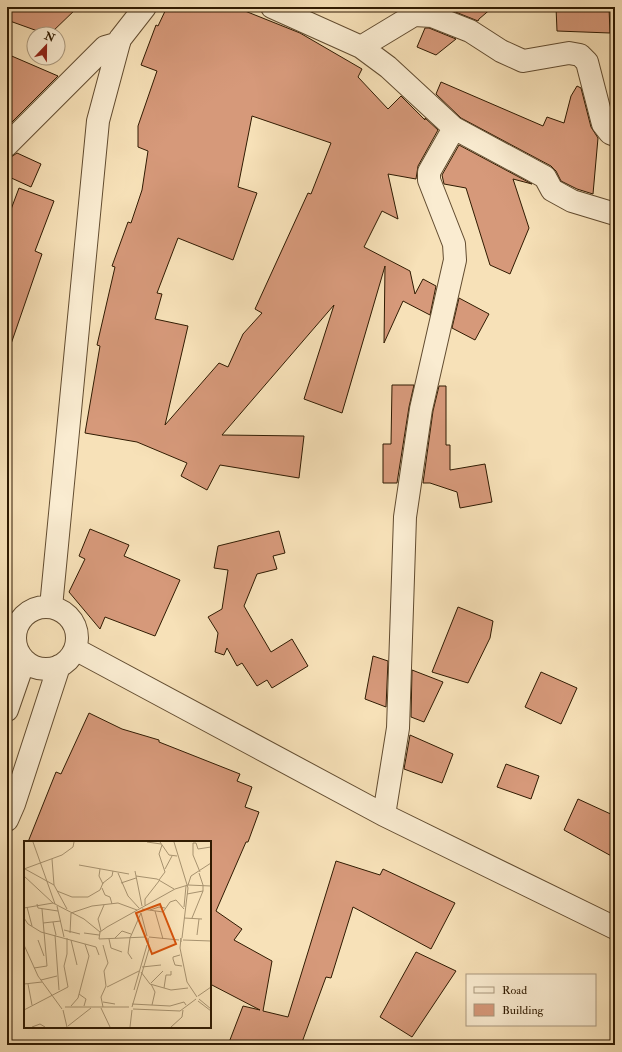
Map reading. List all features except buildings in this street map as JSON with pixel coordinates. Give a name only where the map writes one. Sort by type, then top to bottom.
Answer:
[{"type":"street","points":[[7,145],[105,47],[119,43],[145,7]]},
{"type":"street","points":[[272,7],[361,46],[388,67],[454,128],[545,176],[552,190],[572,201],[615,214]]},
{"type":"street","points":[[361,46],[414,16],[432,16],[470,31],[501,51],[523,61],[569,53],[580,55],[587,62],[604,124],[610,133],[615,134]]},
{"type":"street","points":[[51,607],[98,121],[120,40]]},
{"type":"street","points":[[384,815],[398,728],[405,517],[420,409],[455,260],[454,244],[429,180],[429,172],[454,128]]},
{"type":"street","points":[[44,606],[51,607],[67,614],[74,624],[77,636],[75,649],[69,659],[59,666],[47,669],[34,667],[24,661],[17,651],[14,639],[16,627],[15,614],[44,606]]},
{"type":"street","points":[[75,649],[384,815],[615,928]]},
{"type":"street","points":[[7,710],[24,661]]},
{"type":"street","points":[[7,820],[14,804],[59,666]]}]
